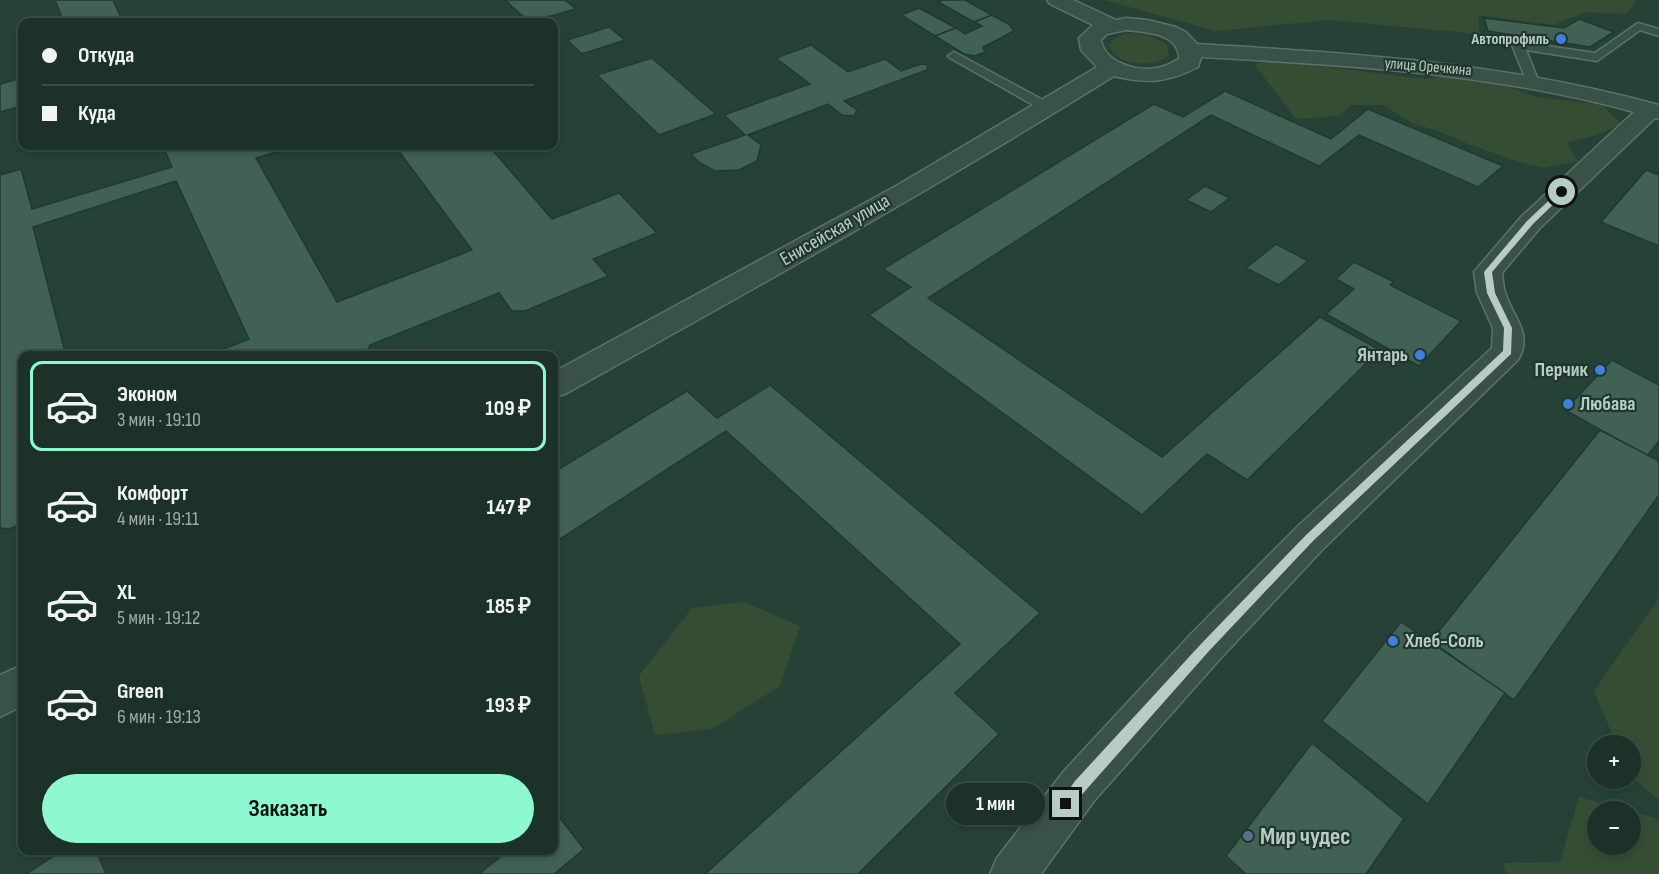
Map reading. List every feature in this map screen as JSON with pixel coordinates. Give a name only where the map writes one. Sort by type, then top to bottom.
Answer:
[{"type":"street","points":[[1057,0],[1110,25]]},
{"type":"street","points":[[1126,24],[1160,29],[1186,40],[1192,50],[1190,62],[1172,72],[1141,75],[1111,68],[1093,55],[1089,45],[1091,36],[1110,25],[1126,24]]},
{"type":"street","name":"улица Оречкина","points":[[1192,50],[1475,71],[1532,80],[1654,111]]},
{"type":"street","name":"Енисейская улица","points":[[558,384],[786,258],[1048,108],[1111,68]]},
{"type":"street","points":[[1013,874],[1079,786],[1205,647],[1310,538],[1507,352],[1508,328],[1491,293],[1488,272],[1530,223],[1654,111]]},
{"type":"street","points":[[0,698],[18,687]]},
{"type":"lane","points":[[1532,80],[1518,45],[1597,57],[1638,26],[1659,33]]},
{"type":"lane","points":[[954,56],[1048,108]]},
{"type":"green space","points":[[1104,0],[1637,0],[1626,14],[1585,12],[1553,25],[1478,15],[1480,34],[1329,20],[1216,31]]},
{"type":"green space","points":[[1124,34],[1141,34],[1157,39],[1167,45],[1169,55],[1146,64],[1127,61],[1112,52],[1109,45]]},
{"type":"green space","points":[[1279,61],[1424,79],[1449,76],[1490,81],[1538,97],[1602,105],[1621,124],[1597,135],[1566,143],[1578,161],[1545,168],[1519,162],[1412,123],[1383,105],[1351,105],[1339,116],[1296,119],[1254,64]]},
{"type":"green space","points":[[1659,598],[1659,800],[1641,785],[1641,735],[1613,735],[1594,691]]},
{"type":"green space","points":[[744,602],[800,626],[780,686],[712,729],[655,735],[639,676],[692,608]]},
{"type":"green space","points":[[1579,797],[1594,801],[1587,801],[1587,855],[1641,855],[1641,814],[1659,821],[1659,874],[1506,874],[1503,863],[1560,862]]},
{"type":"building","points":[[55,0],[113,0],[121,18],[62,18]]},
{"type":"building","points":[[505,0],[565,0],[576,9],[543,18],[525,18]]},
{"type":"building","points":[[965,0],[992,15],[974,22],[938,2]]},
{"type":"building","points":[[919,8],[956,28],[935,36],[901,15]]},
{"type":"building","points":[[992,15],[1010,25],[1014,31],[983,47],[985,52],[975,56],[964,54],[935,36],[956,28],[965,34],[982,26],[974,22]]},
{"type":"building","points":[[1484,18],[1564,28],[1579,19],[1614,32],[1590,47],[1488,31]]},
{"type":"building","points":[[609,27],[625,40],[582,54],[567,40]]},
{"type":"building","points":[[811,45],[848,72],[885,59],[901,71],[921,64],[928,65],[927,70],[844,101],[857,110],[854,116],[842,115],[828,104],[748,135],[761,145],[757,161],[739,170],[715,171],[700,163],[691,154],[745,135],[724,115],[810,84],[776,58]]},
{"type":"building","points":[[652,58],[716,114],[659,135],[597,75]]},
{"type":"building","points":[[18,79],[18,107],[0,112],[0,84]]},
{"type":"building","points":[[1225,91],[1331,139],[1368,109],[1503,166],[1478,187],[1359,135],[1319,166],[1211,115],[928,298],[1162,457],[1320,317],[1380,350],[1247,480],[1207,454],[1142,515],[869,315],[911,287],[883,269],[1154,104],[1183,117]]},
{"type":"building","points":[[165,150],[283,150],[256,158],[337,302],[472,250],[398,150],[492,150],[552,219],[619,193],[657,233],[593,259],[608,276],[525,311],[512,311],[499,293],[370,345],[367,351],[219,351],[249,339],[176,181],[33,227],[65,351],[18,351],[18,526],[9,529],[0,528],[0,175],[21,169],[32,209],[172,167]]},
{"type":"building","points":[[1646,170],[1659,175],[1659,246],[1601,222]]},
{"type":"building","points":[[1205,186],[1230,198],[1211,212],[1186,200]]},
{"type":"building","points":[[1276,244],[1308,261],[1279,285],[1246,268]]},
{"type":"building","points":[[1354,262],[1394,282],[1390,285],[1461,321],[1419,366],[1326,314],[1354,289],[1336,279]]},
{"type":"building","points":[[1612,360],[1659,385],[1659,441],[1647,456],[1565,410]]},
{"type":"building","points":[[770,385],[1040,613],[955,693],[999,734],[858,874],[705,874],[960,644],[726,431],[558,540],[558,470],[687,391],[717,418]]},
{"type":"building","points":[[1600,430],[1659,461],[1659,495],[1514,700],[1431,641]]},
{"type":"building","points":[[1401,622],[1505,693],[1428,804],[1322,721]]},
{"type":"building","points":[[1312,743],[1404,819],[1366,874],[1246,874],[1226,856]]},
{"type":"building","points":[[558,816],[584,849],[554,874],[479,874],[503,855],[558,855]]},
{"type":"building","points":[[55,855],[98,855],[106,874],[26,874]]},
{"type":"place","name":"Автопрофиль","points":[[1561,39]]},
{"type":"place","name":"Янтарь","points":[[1420,355]]},
{"type":"place","name":"Перчик","points":[[1600,370]]},
{"type":"place","name":"Любава","points":[[1568,404]]},
{"type":"place","name":"Хлеб-Соль","points":[[1393,641]]},
{"type":"place","name":"Мир чудес","points":[[1248,836]]},
{"type":"route","points":[[1066,804],[1079,786],[1205,647],[1310,538],[1507,352],[1508,328],[1491,293],[1488,272],[1530,223],[1562,192]]}]
